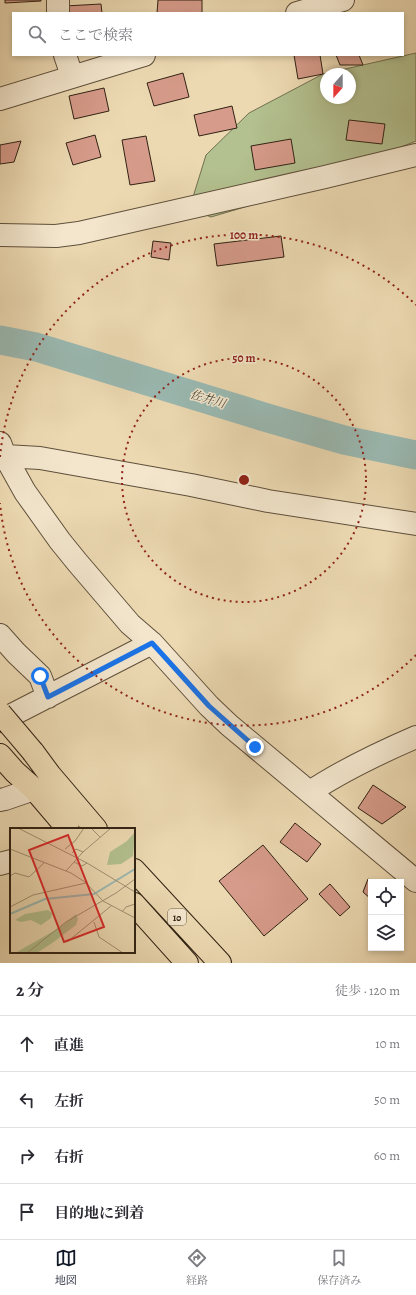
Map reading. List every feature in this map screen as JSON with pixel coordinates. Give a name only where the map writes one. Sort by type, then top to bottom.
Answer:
[{"type":"highway","points":[[0,713],[95,828]]},
{"type":"highway","points":[[0,756],[34,789],[67,828]]},
{"type":"highway","name":"10","points":[[135,871],[220,963]]},
{"type":"highway","name":"10","points":[[135,905],[187,963]]},
{"type":"street","points":[[58,0],[58,12]]},
{"type":"street","points":[[301,12],[343,0]]},
{"type":"street","points":[[66,56],[72,76]]},
{"type":"street","points":[[0,99],[141,56]]},
{"type":"street","points":[[0,235],[56,236],[79,233],[416,155]]},
{"type":"street","points":[[2,449],[54,461],[268,501],[416,524]]},
{"type":"street","points":[[2,449],[25,492],[60,541],[130,624],[152,643],[209,706],[255,747],[416,880]]},
{"type":"street","points":[[0,635],[40,676],[48,697]]},
{"type":"street","points":[[0,721],[152,643]]},
{"type":"street","points":[[310,792],[331,778],[416,737]]},
{"type":"street","points":[[0,800],[34,789]]},
{"type":"street","points":[[0,864],[10,861]]},
{"type":"green space","points":[[416,53],[416,141],[265,201],[211,217],[196,211],[193,197],[206,155],[249,113],[320,76],[320,104],[356,104],[356,68],[350,68]]},
{"type":"building","points":[[5,0],[41,0],[41,1],[5,3]]},
{"type":"building","points":[[158,0],[202,0],[202,12],[157,12]]},
{"type":"building","points":[[101,4],[102,12],[65,12],[65,6]]},
{"type":"building","points":[[294,56],[320,56],[322,68],[320,68],[320,75],[298,79]]},
{"type":"building","points":[[336,56],[359,56],[363,65],[340,65]]},
{"type":"building","points":[[183,73],[189,97],[154,106],[147,83]]},
{"type":"building","points":[[104,88],[109,111],[74,119],[69,96]]},
{"type":"building","points":[[232,106],[237,128],[199,136],[194,115]]},
{"type":"building","points":[[349,120],[385,124],[382,144],[346,140]]},
{"type":"building","points":[[95,135],[101,157],[73,165],[66,143]]},
{"type":"building","points":[[146,136],[155,181],[130,185],[122,140]]},
{"type":"building","points":[[291,139],[295,163],[255,170],[251,146]]},
{"type":"building","points":[[21,141],[14,162],[0,164],[0,145]]},
{"type":"building","points":[[281,236],[284,257],[217,266],[214,244]]},
{"type":"building","points":[[153,241],[171,243],[169,260],[151,257]]},
{"type":"building","points":[[373,785],[406,807],[382,824],[358,808]]},
{"type":"building","points":[[295,823],[321,844],[307,862],[280,842]]},
{"type":"building","points":[[263,845],[308,899],[264,936],[219,881]]},
{"type":"building","points":[[368,879],[368,896],[363,892]]},
{"type":"building","points":[[330,884],[350,907],[340,916],[319,894]]},
{"type":"waterway","name":"佐井川","points":[[0,340],[36,347],[344,440],[416,455]]},
{"type":"route","points":[[40,676],[48,697],[152,643],[209,706],[255,747]]}]
